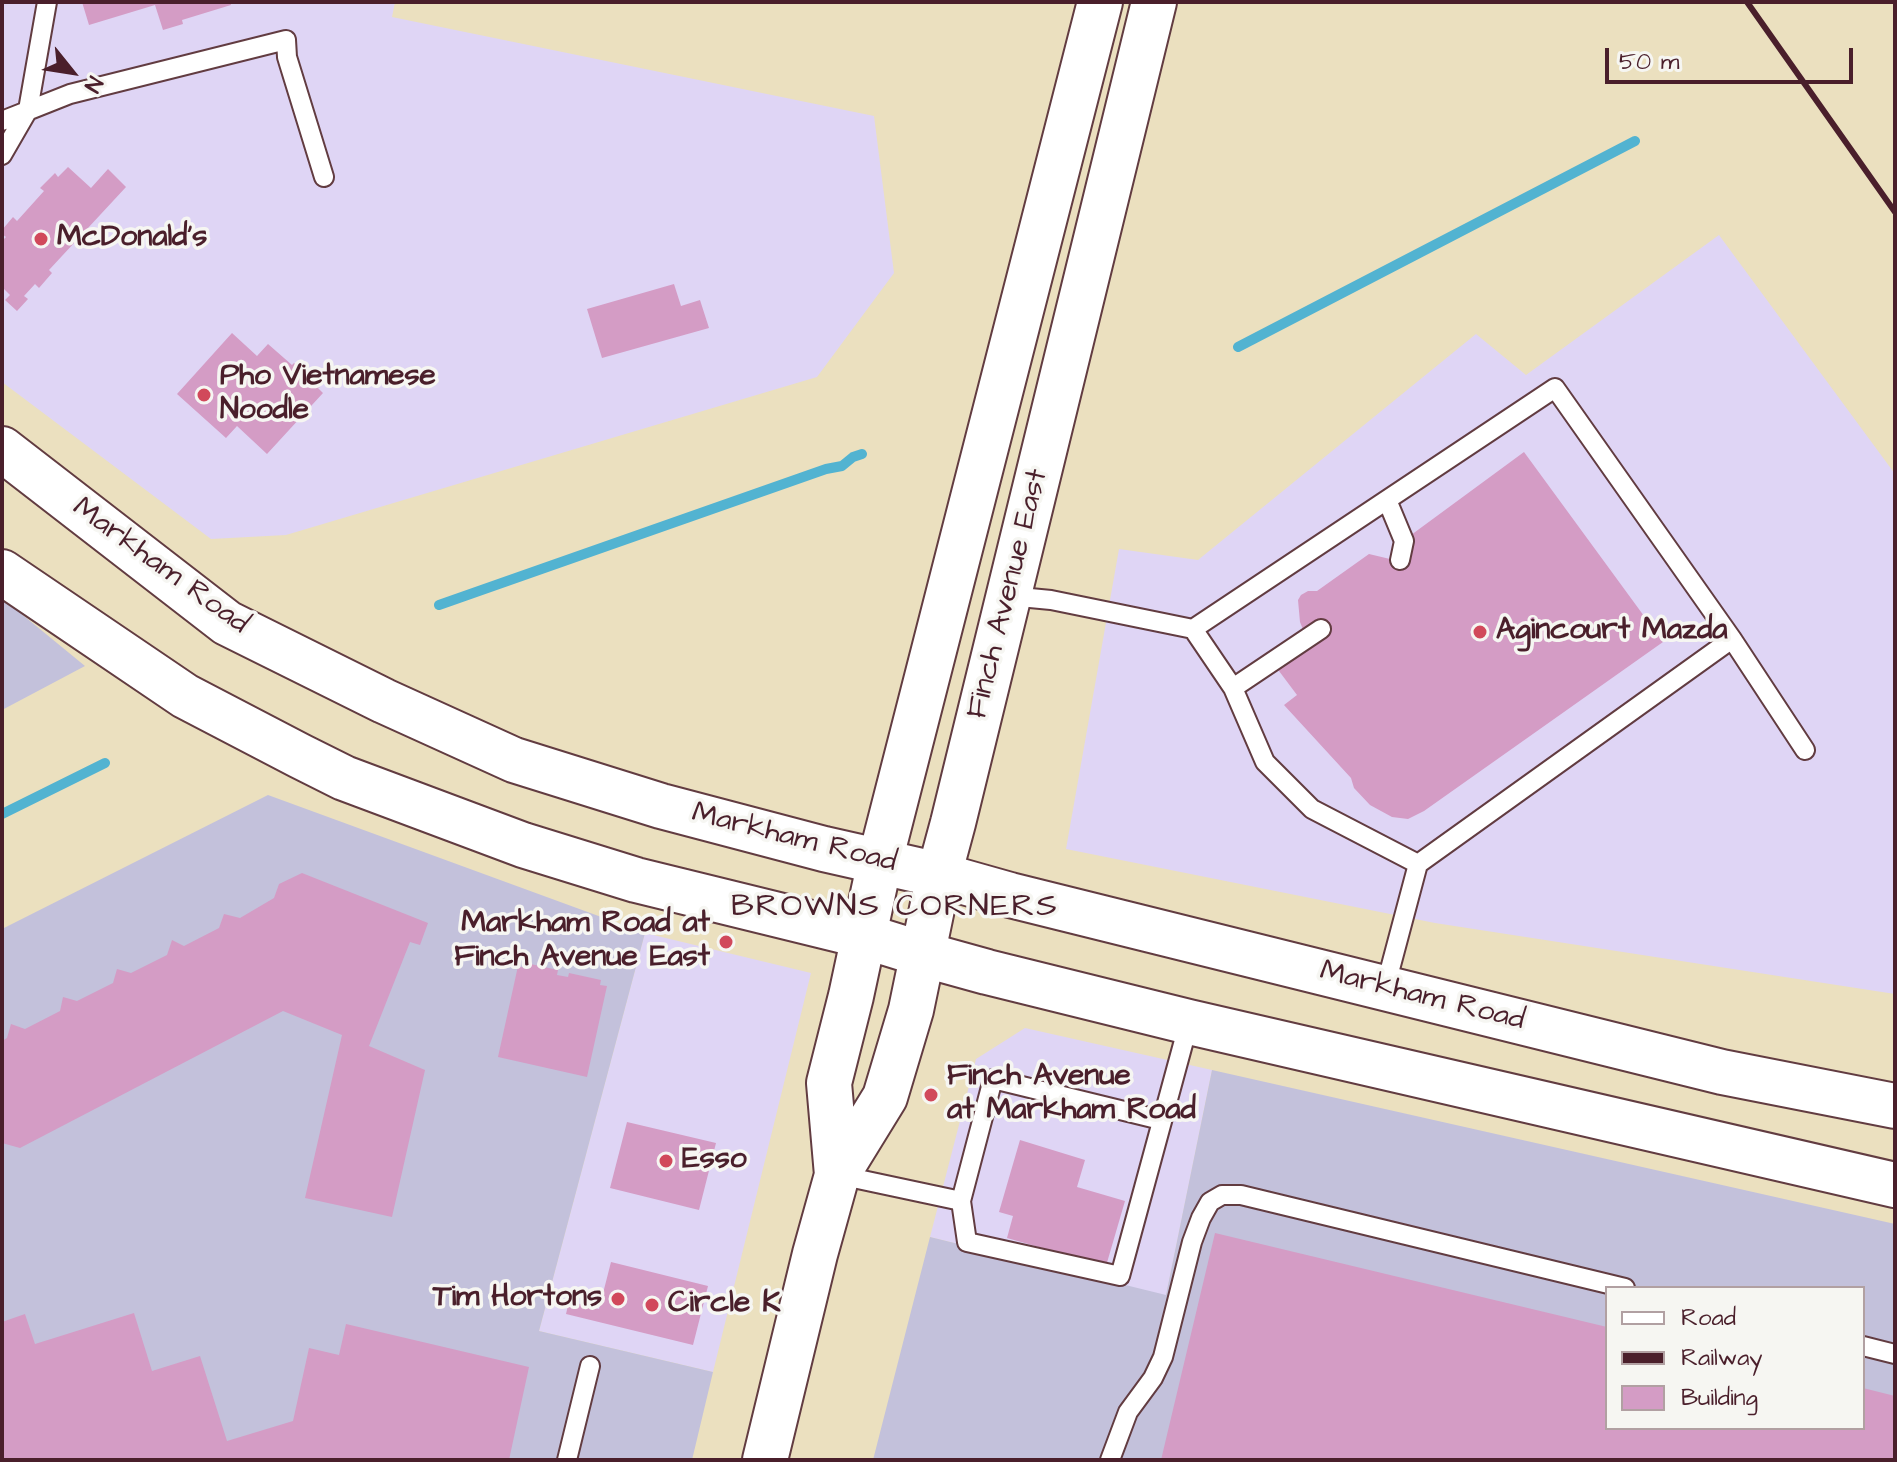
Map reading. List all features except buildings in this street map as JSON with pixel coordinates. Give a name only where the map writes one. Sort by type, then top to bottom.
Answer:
[{"type":"main road","name":"Finch Avenue East","points":[[837,1175],[829,1083],[880,861],[1100,2]]},
{"type":"main road","name":"Finch Avenue East","points":[[765,1460],[837,1175],[885,1097],[911,1010],[939,875],[1154,2]]},
{"type":"main road","name":"Markham Road","points":[[2,449],[227,623],[384,701],[514,760],[661,806],[824,849],[939,875],[1722,1072],[1895,1106]]},
{"type":"main road","points":[[2,572],[185,696],[344,778],[523,845],[636,880],[864,936],[922,954],[1189,1022],[1895,1185]]},
{"type":"lane","points":[[2,155],[28,110],[47,2]]},
{"type":"lane","points":[[2,121],[70,94],[286,40],[287,57],[324,177]]},
{"type":"lane","points":[[1193,629],[1555,388],[1732,639],[1805,750]]},
{"type":"lane","points":[[1387,500],[1404,541],[1400,560]]},
{"type":"lane","points":[[1009,596],[1051,600],[1193,629],[1233,688],[1265,762],[1312,809],[1418,864]]},
{"type":"lane","points":[[1233,688],[1321,629]]},
{"type":"lane","points":[[1385,988],[1418,864],[1732,639]]},
{"type":"lane","points":[[1161,1120],[993,1079],[961,1201],[967,1242],[1120,1276],[1189,1022]]},
{"type":"lane","points":[[837,1175],[961,1201]]},
{"type":"lane","points":[[1110,1460],[1128,1412],[1153,1378],[1163,1357],[1201,1218],[1210,1202],[1222,1195],[1241,1195],[1617,1286]]},
{"type":"lane","points":[[1865,1346],[1895,1354]]},
{"type":"lane","points":[[567,1460],[590,1366]]},
{"type":"shaded area","points":[[2,2],[395,2],[392,17],[874,116],[894,273],[817,377],[286,535],[211,539],[2,382]]},
{"type":"shaded area","points":[[1719,235],[1895,474],[1895,994],[1435,923],[1066,849],[1119,549],[1198,560],[1476,334],[1526,375]]},
{"type":"shaded area","points":[[2,598],[85,666],[2,710]]},
{"type":"shaded area","points":[[268,795],[645,933],[539,1331],[713,1372],[692,1460],[2,1460],[2,929]]},
{"type":"shaded area","points":[[645,933],[811,973],[713,1372],[539,1331]]},
{"type":"shaded area","points":[[1025,1028],[1212,1070],[1166,1296],[930,1237],[976,1059]]},
{"type":"shaded area","points":[[1212,1070],[1895,1224],[1895,1460],[873,1460],[930,1237],[1166,1295]]},
{"type":"waterway","points":[[1238,347],[1635,141]]},
{"type":"waterway","points":[[439,605],[842,466],[862,454]]},
{"type":"waterway","points":[[2,814],[105,763]]},
{"type":"railway","points":[[1747,2],[1895,212]]},
{"type":"place","name":"McDonald's","points":[[41,239]]},
{"type":"place","name":"Pho Vietnamese Noodle","points":[[204,395]]},
{"type":"place","name":"Agincourt Mazda","points":[[1480,632]]},
{"type":"place","name":"Markham Road at Finch Avenue East","points":[[726,942]]},
{"type":"place","name":"Finch Avenue at Markham Road","points":[[931,1095]]},
{"type":"place","name":"Esso","points":[[666,1161]]},
{"type":"place","name":"Tim Hortons","points":[[618,1299]]},
{"type":"place","name":"Circle K","points":[[652,1305]]},
{"type":"district","name":"BROWNS CORNERS","points":[[895,908]]}]
